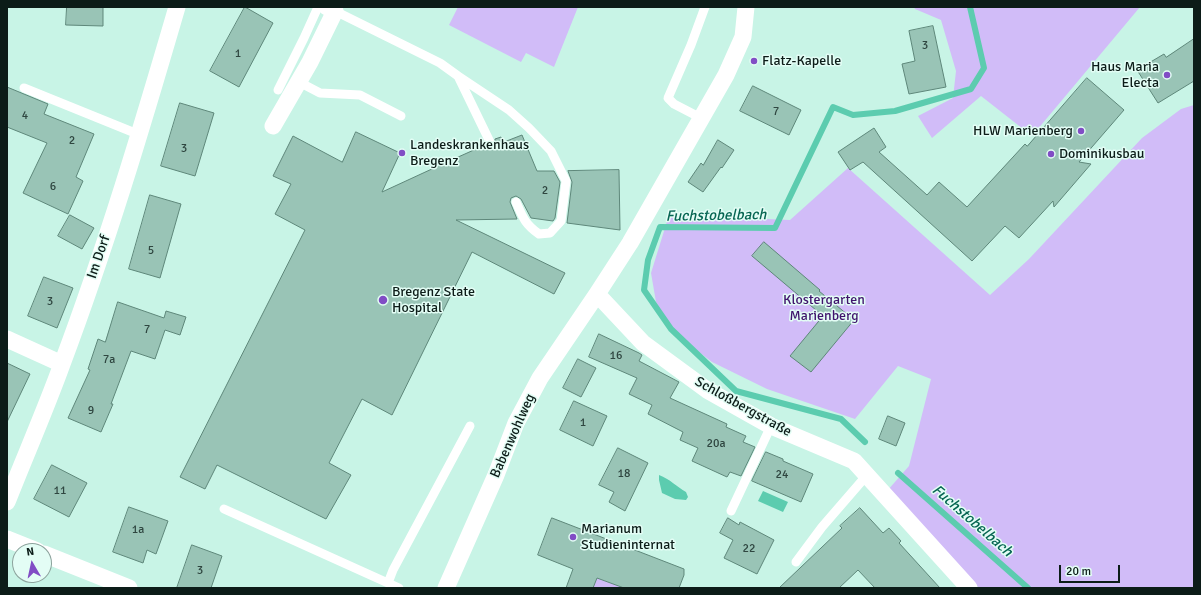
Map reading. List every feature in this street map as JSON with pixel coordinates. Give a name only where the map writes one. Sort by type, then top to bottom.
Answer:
[{"type":"street","name":"Im Dorf","points":[[7,502],[62,364],[140,135],[178,7]]},
{"type":"street","points":[[597,294],[630,243],[726,75],[742,37],[746,7]]},
{"type":"street","points":[[273,126],[299,82],[331,9]]},
{"type":"street","name":"Schloßbergstraße","points":[[597,294],[643,343],[707,390],[772,426],[854,461],[969,588]]},
{"type":"street","name":"Babenwohlweg","points":[[446,588],[496,474],[516,423],[540,378],[597,294]]},
{"type":"street","points":[[7,340],[62,364]]},
{"type":"street","points":[[7,539],[17,543]]},
{"type":"street","points":[[52,557],[129,588]]},
{"type":"lane","points":[[278,90],[318,7]]},
{"type":"lane","points":[[701,118],[674,104],[668,98],[691,45],[705,7]]},
{"type":"lane","points":[[331,9],[440,63],[509,110],[552,151],[566,181],[561,221],[550,233],[539,234],[525,223],[516,202]]},
{"type":"lane","points":[[458,76],[490,142]]},
{"type":"lane","points":[[299,82],[320,93],[360,94],[401,116]]},
{"type":"lane","points":[[24,88],[140,135]]},
{"type":"lane","points":[[388,583],[393,570],[470,426]]},
{"type":"lane","points":[[731,511],[772,426]]},
{"type":"lane","points":[[796,562],[822,526],[868,475]]},
{"type":"lane","points":[[224,509],[398,588]]},
{"type":"green space","points":[[458,7],[578,7],[554,67],[526,53],[521,62],[449,25]]},
{"type":"green space","points":[[914,7],[1140,7],[1032,136],[981,96],[932,138],[918,116],[953,98],[956,71],[941,20],[915,9]]},
{"type":"green space","name":"Klostergarten Marienberg","points":[[1194,105],[1194,588],[979,588],[887,491],[909,466],[931,379],[898,366],[855,419],[767,389],[712,362],[669,329],[656,302],[651,273],[669,215],[790,220],[848,168],[990,295],[1029,259],[1142,138],[1181,109]]},
{"type":"green space","points":[[597,578],[624,588],[593,588]]},
{"type":"shaded area","points":[[659,475],[686,492],[688,497],[686,500],[675,499],[662,493]]},
{"type":"shaded area","points":[[763,491],[788,502],[783,512],[758,501]]},
{"type":"building","points":[[67,7],[103,7],[103,26],[66,25]]},
{"type":"building","points":[[245,7],[273,23],[239,87],[210,71]]},
{"type":"building","points":[[933,26],[946,87],[909,94],[902,64],[915,61],[909,31]]},
{"type":"building","name":"Haus Maria Electa","points":[[1194,39],[1194,81],[1158,103],[1137,70],[1164,54],[1166,57]]},
{"type":"building","name":"Dominikusbau","points":[[1087,78],[1124,110],[1079,162],[1091,164],[1054,207],[1053,201],[1019,238],[1005,226],[972,261],[863,162],[850,170],[838,152],[874,128],[886,147],[879,152],[927,195],[939,182],[967,207],[1025,144],[1027,146]]},
{"type":"building","points":[[753,86],[801,110],[789,135],[740,111]]},
{"type":"building","points":[[7,87],[48,104],[44,114],[94,134],[76,177],[83,181],[68,214],[23,193],[47,143],[7,127]]},
{"type":"building","points":[[180,103],[214,113],[195,176],[161,166]]},
{"type":"building","points":[[356,132],[400,153],[382,192],[434,168],[439,160],[447,162],[485,145],[492,148],[495,145],[495,139],[501,137],[504,142],[522,135],[537,171],[554,171],[560,182],[555,218],[553,221],[531,218],[521,199],[516,196],[511,198],[510,202],[517,219],[456,220],[565,273],[554,294],[472,252],[392,415],[362,399],[329,463],[351,475],[326,519],[217,465],[205,489],[180,477],[305,230],[275,214],[291,184],[273,176],[293,136],[342,162]]},
{"type":"building","points":[[718,140],[734,150],[703,192],[688,182],[701,163],[703,165]]},
{"type":"building","points":[[619,170],[620,230],[567,223],[572,182],[568,171]]},
{"type":"building","points":[[150,195],[181,204],[160,278],[129,269]]},
{"type":"building","points":[[70,215],[94,228],[82,249],[58,236]]},
{"type":"building","points":[[764,242],[854,320],[811,372],[790,356],[823,316],[752,256]]},
{"type":"building","points":[[44,277],[73,288],[57,328],[28,316]]},
{"type":"building","points":[[118,302],[164,318],[166,311],[186,317],[180,335],[165,330],[155,359],[131,351],[111,404],[113,404],[101,432],[68,418],[90,370],[88,369],[98,339],[105,342]]},
{"type":"building","points":[[599,334],[639,353],[642,355],[639,361],[679,382],[670,398],[727,424],[726,427],[746,436],[743,442],[755,447],[741,476],[730,472],[727,477],[692,461],[698,448],[680,440],[683,432],[648,414],[652,405],[629,394],[637,378],[589,357]]},
{"type":"building","points":[[578,359],[596,368],[581,397],[563,388]]},
{"type":"building","points":[[7,363],[30,374],[7,422]]},
{"type":"building","points":[[574,401],[607,416],[593,446],[560,430]]},
{"type":"building","points":[[888,416],[905,423],[896,446],[879,439]]},
{"type":"building","points":[[618,448],[648,463],[625,511],[609,502],[614,492],[599,485]]},
{"type":"building","points":[[766,452],[813,474],[801,502],[752,481]]},
{"type":"building","points":[[52,465],[87,483],[69,517],[34,499]]},
{"type":"building","points":[[129,507],[168,521],[156,554],[147,550],[143,563],[113,552]]},
{"type":"building","points":[[860,508],[883,533],[889,528],[901,541],[899,543],[940,588],[875,588],[858,570],[839,588],[779,588],[842,528],[840,526]]},
{"type":"building","name":"Marianum Studieninternat","points":[[552,518],[684,569],[684,575],[679,588],[624,588],[597,578],[593,588],[566,588],[573,569],[538,555]]},
{"type":"building","points":[[728,518],[739,525],[740,522],[774,540],[757,574],[724,558],[733,540],[720,533]]},
{"type":"building","points":[[192,545],[222,556],[211,588],[177,588]]},
{"type":"waterway","name":"Fuchstobelbach","points":[[865,442],[841,419],[736,391],[671,329],[644,290],[648,260],[660,227],[775,228],[833,107],[853,115],[895,111],[971,89],[984,68],[970,7]]},
{"type":"waterway","name":"Fuchstobelbach","points":[[898,473],[1028,588]]},
{"type":"place","name":"Flatz-Kapelle","points":[[754,61]]},
{"type":"place","name":"Haus Maria Electa","points":[[1167,75]]},
{"type":"place","name":"HLW Marienberg","points":[[1081,131]]},
{"type":"place","name":"Landeskrankenhaus Bregenz","points":[[402,153]]},
{"type":"place","name":"Dominikusbau","points":[[1051,154]]},
{"type":"place","name":"Bregenz State Hospital","points":[[383,300]]},
{"type":"place","name":"Marianum Studieninternat","points":[[573,537]]}]
